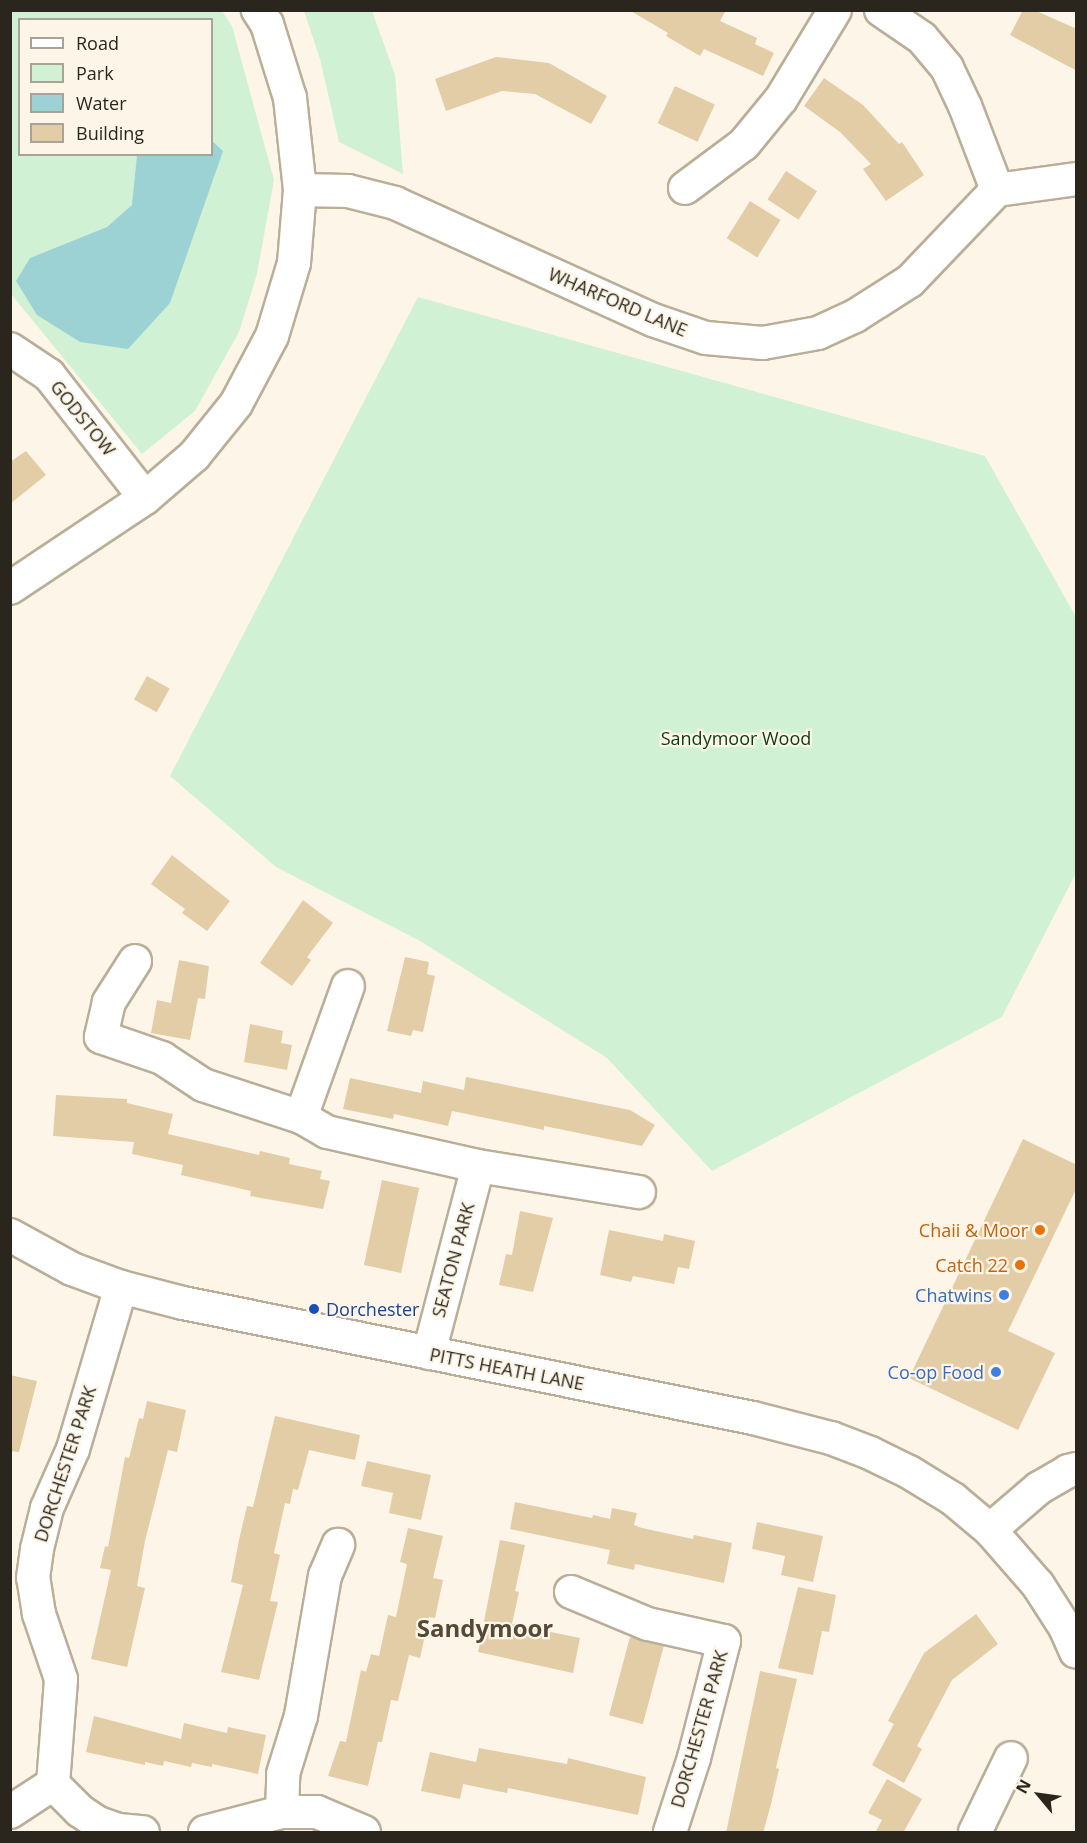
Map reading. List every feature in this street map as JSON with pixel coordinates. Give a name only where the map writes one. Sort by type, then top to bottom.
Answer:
[{"type":"street","points":[[10,588],[145,498],[194,456],[236,404],[272,336],[294,263],[300,190],[290,98],[267,24],[258,10]]},
{"type":"street","points":[[685,188],[744,144],[781,99],[835,10]]},
{"type":"street","points":[[881,10],[922,38],[947,68],[965,106],[997,190],[1077,178]]},
{"type":"street","name":"WHARFORD LANE","points":[[300,190],[348,190],[395,203],[653,320],[706,338],[763,343],[818,333],[855,316],[910,281],[997,190]]},
{"type":"street","name":"GODSTOW","points":[[10,349],[49,375],[145,498]]},
{"type":"street","points":[[135,961],[109,1002],[101,1036],[162,1058],[203,1085],[301,1117],[327,1132],[478,1166],[639,1192]]},
{"type":"street","points":[[301,1117],[348,986]]},
{"type":"street","name":"SEATON PARK","points":[[429,1353],[478,1166]]},
{"type":"street","name":"PITTS HEATH LANE","points":[[10,1235],[72,1269],[121,1287],[183,1303],[753,1418],[831,1438],[909,1472],[953,1499],[990,1530],[1038,1586],[1065,1627],[1077,1652]]},
{"type":"street","name":"DORCHESTER PARK","points":[[53,1785],[61,1679],[39,1614],[33,1578],[47,1508],[73,1449],[121,1287]]},
{"type":"street","points":[[990,1530],[1039,1488],[1068,1471],[1077,1469]]},
{"type":"street","points":[[282,1812],[283,1774],[301,1716],[325,1576],[338,1545]]},
{"type":"street","name":"DORCHESTER PARK","points":[[571,1592],[648,1624],[724,1641],[694,1758],[670,1833]]},
{"type":"street","points":[[975,1833],[1011,1758]]},
{"type":"street","points":[[10,1812],[53,1785],[80,1811],[98,1822],[118,1830],[143,1833]]},
{"type":"street","points":[[205,1833],[240,1828],[282,1812],[317,1812],[364,1833]]},
{"type":"green space","points":[[10,11],[222,11],[232,26],[274,180],[257,274],[239,332],[195,411],[142,454],[11,294]]},
{"type":"green space","points":[[304,11],[372,11],[395,75],[403,174],[339,142],[320,59]]},
{"type":"green space","name":"Sandymoor Wood","points":[[418,297],[985,456],[1076,617],[1076,873],[1002,1017],[712,1171],[607,1058],[420,941],[276,867],[170,776]]},
{"type":"water","points":[[213,142],[223,151],[170,303],[128,349],[80,342],[37,315],[16,281],[30,258],[107,227],[132,205],[137,156],[213,156]]},
{"type":"building","points":[[629,10],[726,10],[720,21],[757,38],[755,44],[774,53],[763,76],[704,49],[700,56],[666,36],[668,33]]},
{"type":"building","points":[[1023,10],[1034,10],[1077,29],[1077,71],[1010,35]]},
{"type":"building","points":[[496,57],[549,63],[607,96],[591,124],[535,94],[502,91],[446,111],[435,79]]},
{"type":"building","points":[[824,78],[863,105],[899,144],[902,142],[924,175],[886,201],[863,169],[871,164],[840,132],[804,106]]},
{"type":"building","points":[[675,86],[715,105],[698,142],[658,123]]},
{"type":"building","points":[[786,171],[817,191],[799,220],[767,200]]},
{"type":"building","points":[[750,201],[781,220],[757,257],[727,238]]},
{"type":"building","points":[[26,451],[46,475],[10,504],[10,462]]},
{"type":"building","points":[[147,676],[170,689],[157,712],[134,700]]},
{"type":"building","points":[[172,855],[230,901],[207,931],[182,913],[185,909],[151,884]]},
{"type":"building","points":[[303,900],[333,923],[307,957],[311,960],[292,986],[260,963]]},
{"type":"building","points":[[405,957],[429,962],[427,974],[435,976],[423,1032],[413,1030],[411,1036],[387,1031]]},
{"type":"building","points":[[179,960],[209,966],[205,999],[198,998],[190,1040],[151,1033],[157,1000],[171,1003]]},
{"type":"building","points":[[250,1024],[283,1031],[281,1043],[292,1045],[287,1070],[244,1062]]},
{"type":"building","points":[[466,1077],[630,1110],[655,1125],[642,1146],[544,1126],[544,1130],[452,1111],[448,1126],[394,1114],[393,1119],[343,1109],[350,1078],[421,1093],[423,1081],[464,1090]]},
{"type":"building","points":[[56,1095],[127,1099],[127,1103],[173,1114],[168,1134],[259,1155],[260,1151],[290,1158],[289,1164],[322,1171],[320,1179],[330,1181],[323,1209],[250,1196],[251,1191],[181,1175],[183,1165],[132,1154],[134,1142],[53,1136]]},
{"type":"building","points":[[1023,1139],[1077,1165],[1077,1187],[1008,1331],[1055,1353],[1018,1430],[909,1378]]},
{"type":"building","points":[[382,1180],[419,1188],[401,1273],[364,1265]]},
{"type":"building","points":[[520,1211],[553,1218],[533,1292],[499,1285],[506,1254],[512,1255]]},
{"type":"building","points":[[609,1230],[663,1241],[664,1234],[695,1241],[689,1269],[678,1267],[674,1284],[633,1276],[631,1282],[600,1275]]},
{"type":"building","points":[[10,1375],[37,1381],[19,1452],[10,1451]]},
{"type":"building","points":[[147,1401],[186,1410],[177,1452],[168,1450],[145,1541],[137,1586],[145,1588],[127,1667],[91,1659],[111,1570],[100,1568],[105,1546],[108,1547],[125,1457],[129,1458],[139,1418],[143,1419]]},
{"type":"building","points":[[275,1416],[360,1435],[355,1460],[309,1450],[298,1490],[293,1489],[290,1504],[285,1503],[274,1553],[280,1555],[270,1601],[278,1602],[259,1680],[221,1672],[243,1585],[231,1582],[239,1540],[247,1506],[253,1507]]},
{"type":"building","points":[[367,1461],[431,1475],[421,1520],[389,1513],[393,1493],[361,1486]]},
{"type":"building","points":[[515,1502],[592,1518],[593,1515],[610,1519],[612,1508],[637,1513],[634,1525],[642,1528],[693,1539],[694,1535],[732,1543],[724,1583],[635,1564],[634,1570],[607,1564],[610,1550],[510,1529]]},
{"type":"building","points":[[757,1522],[823,1536],[813,1582],[781,1575],[785,1556],[752,1549]]},
{"type":"building","points":[[408,1528],[443,1536],[433,1578],[443,1580],[435,1618],[429,1617],[420,1658],[409,1655],[398,1701],[391,1700],[382,1742],[378,1742],[368,1786],[328,1776],[340,1741],[346,1742],[361,1670],[366,1672],[371,1654],[379,1656],[388,1615],[396,1617],[407,1564],[400,1562]]},
{"type":"building","points":[[500,1540],[525,1545],[515,1591],[519,1592],[512,1624],[580,1638],[573,1673],[478,1652]]},
{"type":"building","points":[[798,1587],[836,1595],[829,1632],[822,1631],[813,1675],[778,1668]]},
{"type":"building","points":[[976,1614],[998,1644],[952,1680],[917,1746],[922,1749],[904,1783],[872,1765],[894,1724],[888,1721],[924,1653]]},
{"type":"building","points":[[630,1637],[664,1646],[643,1724],[609,1715]]},
{"type":"building","points":[[760,1671],[797,1679],[776,1768],[779,1769],[763,1833],[726,1833]]},
{"type":"building","points":[[94,1716],[181,1739],[184,1723],[227,1733],[228,1727],[266,1735],[258,1774],[212,1764],[212,1767],[192,1763],[191,1767],[164,1761],[163,1766],[145,1762],[145,1765],[86,1752]]},
{"type":"building","points":[[479,1748],[567,1764],[568,1758],[646,1777],[638,1815],[508,1788],[507,1793],[463,1784],[460,1799],[421,1791],[430,1752],[476,1762]]},
{"type":"building","points":[[887,1779],[922,1799],[903,1833],[875,1833],[882,1820],[868,1813]]},
{"type":"place","name":"Chaii & Moor","points":[[1040,1230]]},
{"type":"place","name":"Catch 22","points":[[1020,1265]]},
{"type":"place","name":"Chatwins","points":[[1004,1295]]},
{"type":"place","name":"Dorchester","points":[[314,1309]]},
{"type":"place","name":"Co-op Food","points":[[996,1372]]},
{"type":"district","name":"Sandymoor","points":[[485,1628]]}]
